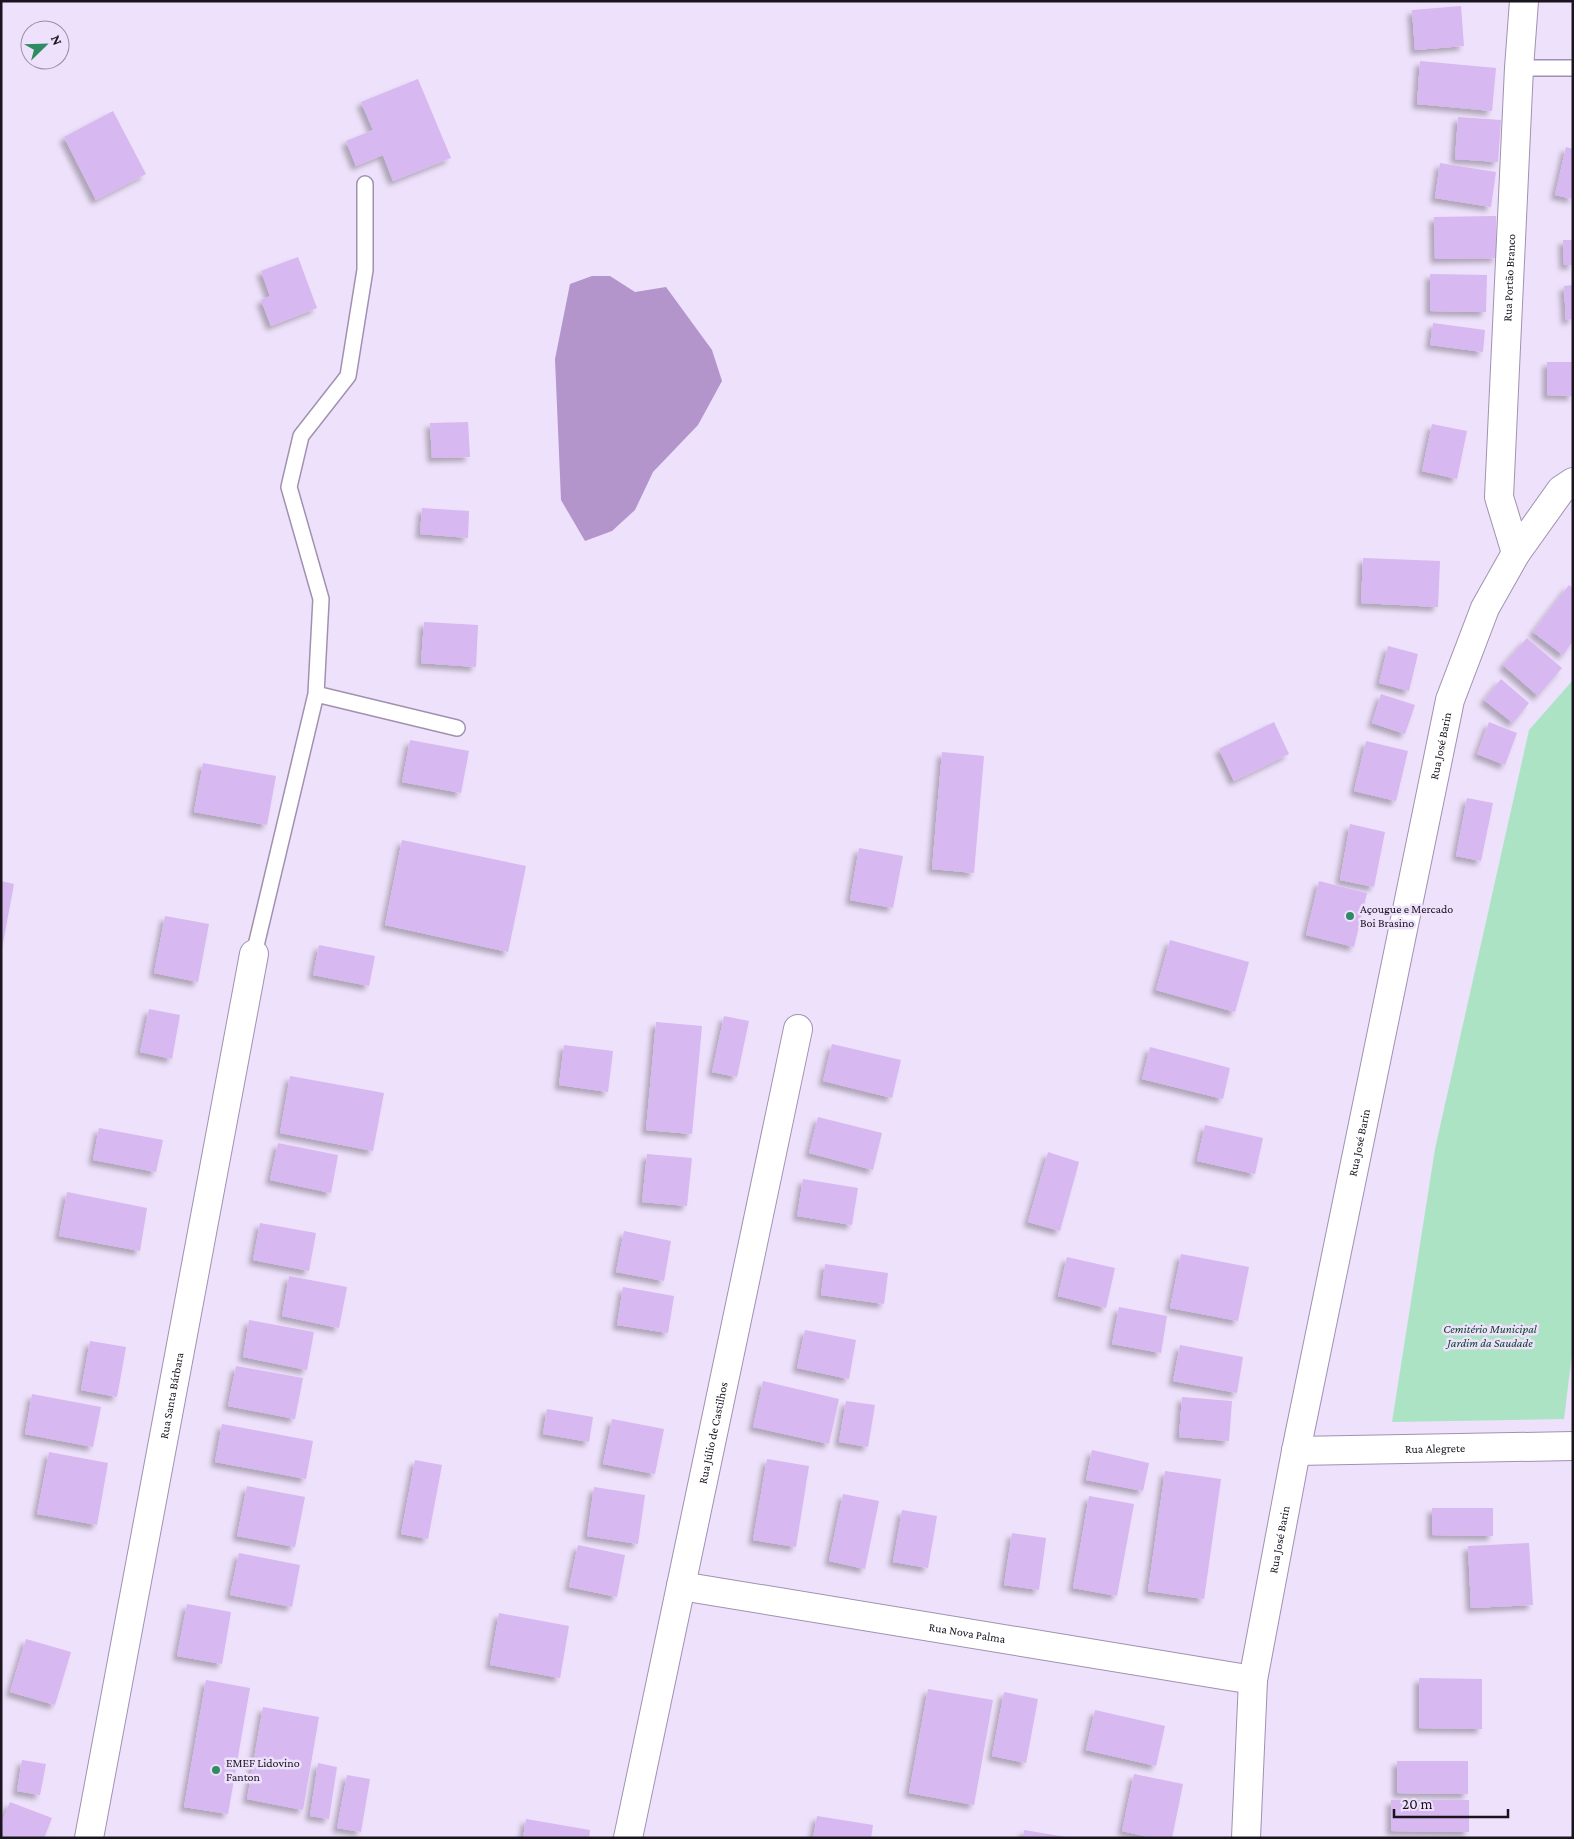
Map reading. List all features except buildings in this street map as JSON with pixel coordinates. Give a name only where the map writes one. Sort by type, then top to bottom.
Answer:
[{"type":"street","name":"Rua Portão Branco","points":[[1516,552],[1499,496],[1519,68],[1524,1]]},
{"type":"street","name":"Rua José Barin","points":[[1246,1838],[1253,1680],[1296,1451],[1450,700],[1485,608],[1516,552],[1561,490],[1573,482]]},
{"type":"street","name":"Rua Santa Bárbara","points":[[89,1838],[254,954]]},
{"type":"street","name":"Rua Júlio de Castilhos","points":[[628,1838],[798,1029]]},
{"type":"street","name":"Rua Alegrete","points":[[1296,1451],[1573,1446]]},
{"type":"street","name":"Rua Nova Palma","points":[[681,1586],[1253,1680]]},
{"type":"lane","points":[[1519,68],[1573,68]]},
{"type":"lane","points":[[254,954],[316,694],[321,599],[290,487],[301,436],[348,376],[365,270],[365,184]]},
{"type":"lane","points":[[316,694],[457,728]]},
{"type":"green space","name":"Cemitério Municipal Jardim da Saudade","points":[[1573,680],[1573,1346],[1564,1419],[1392,1422],[1435,1149],[1529,730]]},
{"type":"shaded area","points":[[592,276],[610,276],[635,292],[666,287],[712,350],[722,381],[698,425],[653,472],[635,510],[612,531],[585,541],[561,500],[555,359],[570,284]]},
{"type":"place","name":"Açougue e Mercado Boi Brasino","points":[[1350,916]]},
{"type":"place","name":"EMEF Lidovino Fanton","points":[[216,1770]]}]
